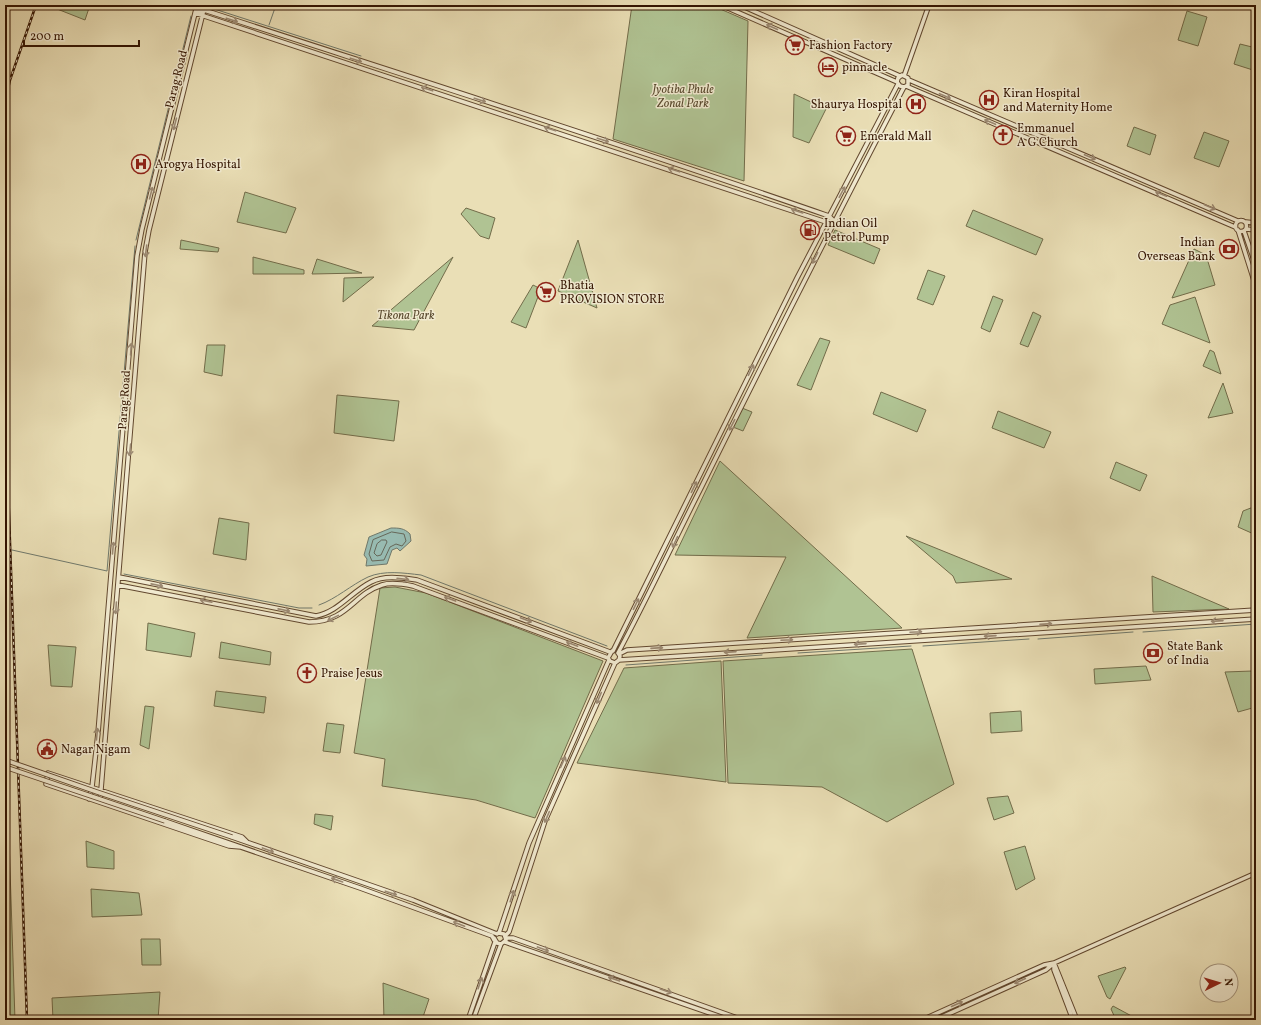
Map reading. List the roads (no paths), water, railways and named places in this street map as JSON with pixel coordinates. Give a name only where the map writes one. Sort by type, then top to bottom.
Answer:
[{"type":"street","name":"Parag Road","points":[[89,799],[92,786],[112,570],[138,250],[197,5]]},
{"type":"street","name":"Parag Road","points":[[100,802],[145,252],[149,230],[205,5]]},
{"type":"street","points":[[721,5],[905,87],[1236,228],[1256,230]]},
{"type":"street","points":[[740,5],[909,80],[1238,221],[1242,220],[1256,224]]},
{"type":"street","points":[[468,1020],[529,843],[612,652],[797,278],[902,76],[929,5]]},
{"type":"street","points":[[195,13],[204,10],[785,201],[829,216],[834,221]]},
{"type":"street","points":[[195,13],[826,222],[834,221]]},
{"type":"street","points":[[619,660],[619,653],[834,221],[909,80]]},
{"type":"street","points":[[783,207],[785,201]]},
{"type":"street","points":[[1238,221],[1236,228],[1256,287]]},
{"type":"street","points":[[1246,222],[1245,230],[1256,266]]},
{"type":"street","points":[[112,570],[119,571]]},
{"type":"street","points":[[119,577],[316,616],[326,614],[370,582],[382,579],[404,578],[424,583],[612,652],[619,653],[626,650],[1256,610]]},
{"type":"street","points":[[118,585],[309,622],[326,621],[337,616],[373,588],[383,584],[413,586],[609,659],[615,663]]},
{"type":"street","points":[[473,1020],[504,940],[509,932],[545,822],[615,663],[619,660],[1256,619]]},
{"type":"street","points":[[5,760],[413,900],[498,933],[504,940],[730,1020]]},
{"type":"street","points":[[5,767],[230,843],[424,911],[492,936],[495,941]]},
{"type":"street","points":[[241,847],[229,846],[46,784],[49,772],[242,837],[247,842]]},
{"type":"street","points":[[922,1020],[1256,873]]},
{"type":"street","points":[[495,941],[514,938],[743,1020]]},
{"type":"street","points":[[935,1020],[1046,970],[1054,963]]},
{"type":"street","points":[[1054,963],[1054,970],[1073,1020]]},
{"type":"street","points":[[1054,963],[1077,1020]]},
{"type":"water","points":[[391,528],[403,529],[410,534],[411,541],[400,551],[397,548],[392,550],[387,564],[366,566],[367,559],[364,555],[369,537]]},
{"type":"waterway","points":[[269,25],[276,5]]},
{"type":"waterway","points":[[208,7],[361,56]]},
{"type":"waterway","points":[[136,240],[191,16]]},
{"type":"waterway","points":[[12,550],[107,571],[135,246]]},
{"type":"waterway","points":[[319,605],[368,577],[381,573],[408,573],[421,575],[607,646]]},
{"type":"waterway","points":[[124,574],[299,608],[312,608]]},
{"type":"waterway","points":[[1143,632],[1256,624]]},
{"type":"waterway","points":[[1038,639],[1133,632]]},
{"type":"waterway","points":[[923,646],[1029,639]]},
{"type":"waterway","points":[[798,653],[911,646]]},
{"type":"waterway","points":[[626,665],[762,655]]},
{"type":"railway","points":[[5,103],[10,80],[36,5]]},
{"type":"railway","points":[[5,402],[27,1020]]},
{"type":"place","name":"Fashion Factory","points":[[795,45]]},
{"type":"place","name":"pinnacle","points":[[828,67]]},
{"type":"place","name":"Kiran Hospital and Maternity Home","points":[[989,100]]},
{"type":"place","name":"Shaurya Hospital","points":[[916,104]]},
{"type":"place","name":"Emmanuel A G Church","points":[[1003,135]]},
{"type":"place","name":"Emerald Mall","points":[[846,136]]},
{"type":"place","name":"Arogya Hospital","points":[[141,164]]},
{"type":"place","name":"Indian Oil Petrol Pump","points":[[810,230]]},
{"type":"place","name":"Indian Overseas Bank","points":[[1229,249]]},
{"type":"place","name":"Bhatia PROVISION STORE","points":[[546,292]]},
{"type":"place","name":"State Bank of India","points":[[1153,653]]},
{"type":"place","name":"Praise Jesus","points":[[307,673]]},
{"type":"place","name":"Nagar Nigam","points":[[47,749]]},
{"type":"park label","name":"Jyotiba Phule Zonal Park","points":[[683,96]]},
{"type":"park label","name":"Tikona Park","points":[[406,315]]}]
